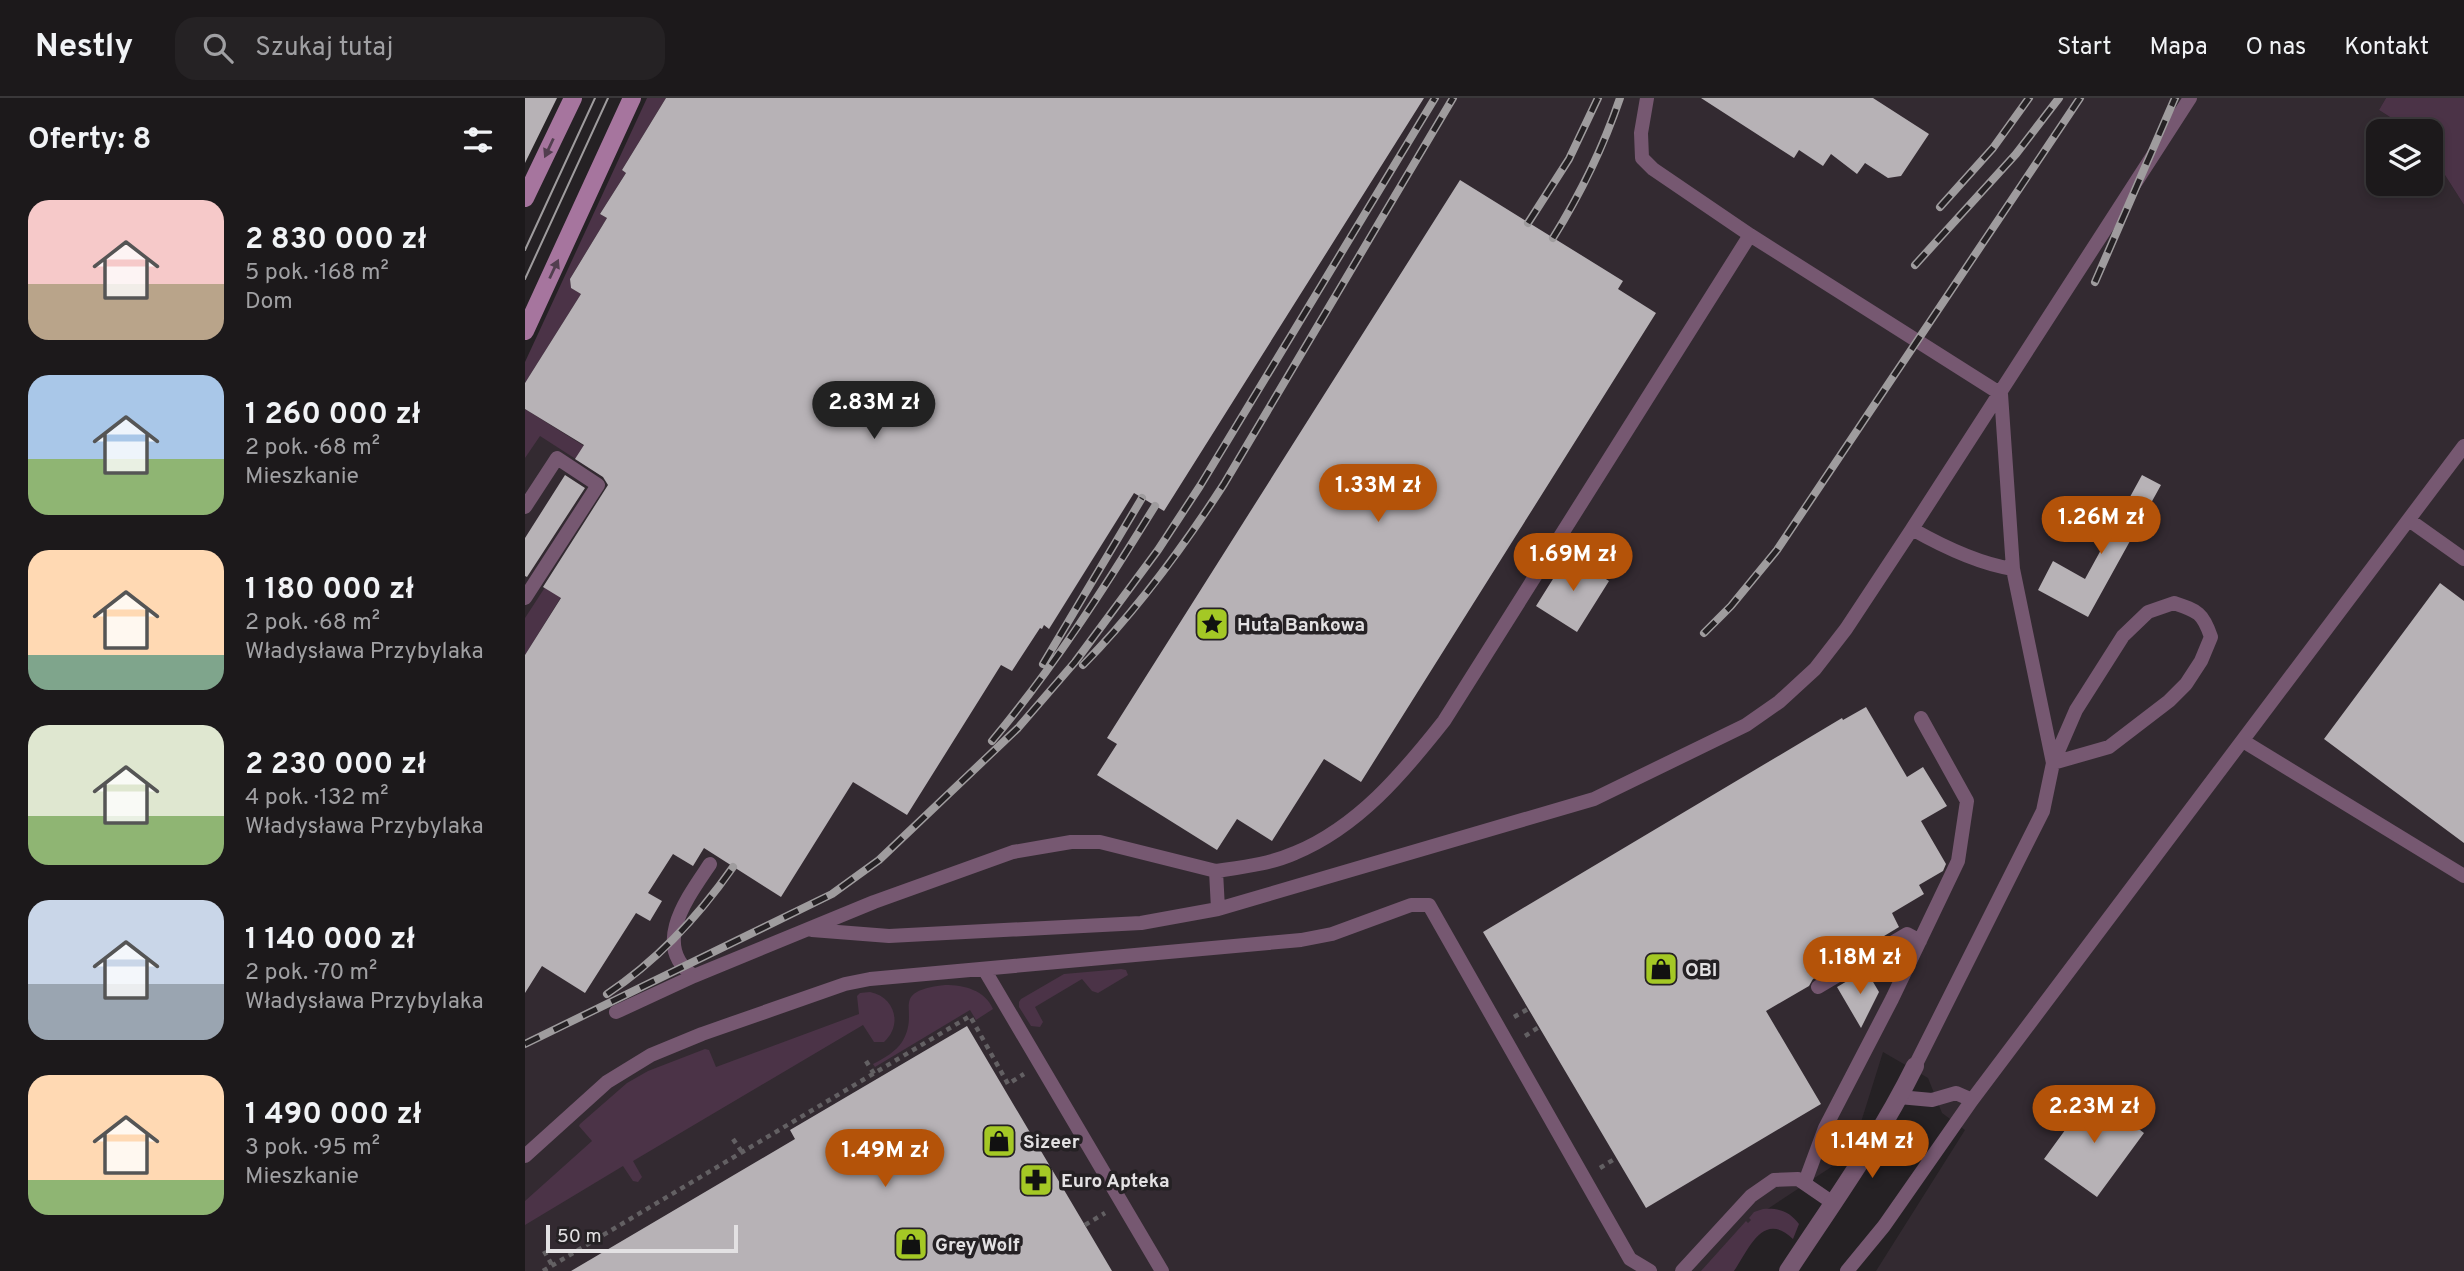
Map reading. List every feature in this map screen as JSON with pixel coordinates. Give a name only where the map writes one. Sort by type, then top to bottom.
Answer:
[{"type":"main road","points":[[525,198],[573,98]]},
{"type":"main road","points":[[525,331],[632,98]]},
{"type":"street","points":[[1788,1271],[1861,1163],[1915,1066]]},
{"type":"lane","points":[[1647,98],[1641,133],[1641,158],[1653,169],[1750,235],[2001,394]]},
{"type":"lane","points":[[811,929],[889,936],[1142,923],[1218,909],[1594,799],[1746,725],[1779,702],[1815,669],[1846,629],[2001,394],[2190,98]]},
{"type":"lane","points":[[616,1012],[694,976],[992,857],[1040,846],[1100,842],[1216,871],[1255,866],[1296,853],[1349,823],[1403,773],[1444,721],[1750,235]]},
{"type":"lane","points":[[2001,394],[2013,569],[2053,763]]},
{"type":"lane","points":[[1847,1271],[1885,1226],[1972,1100],[2464,446]]},
{"type":"lane","points":[[525,507],[557,458],[598,485],[527,589]]},
{"type":"lane","points":[[2451,463],[2464,472]]},
{"type":"lane","points":[[2409,520],[2464,559]]},
{"type":"lane","points":[[1912,529],[1991,565],[2013,569]]},
{"type":"lane","points":[[1915,1066],[2043,811],[2053,763],[2076,710],[2091,684],[2123,636],[2148,612],[2174,603],[2191,609],[2205,620],[2211,638],[2201,661],[2186,684],[2169,701],[2109,747],[2053,763]]},
{"type":"lane","points":[[1805,1182],[1825,1128],[1920,942],[1958,861],[1967,801],[1920,718]]},
{"type":"lane","points":[[2243,741],[2464,876]]},
{"type":"lane","points":[[694,976],[681,967],[672,942],[683,904],[709,864]]},
{"type":"lane","points":[[1216,871],[1218,909]]},
{"type":"lane","points":[[525,1156],[607,1082],[651,1055],[702,1034],[845,984],[870,979],[1301,940],[1332,934],[1411,905],[1429,905],[1630,1259],[1650,1271]]},
{"type":"lane","points":[[1818,987],[1907,934],[1920,942]]},
{"type":"lane","points":[[984,969],[1162,1271]]},
{"type":"lane","points":[[1899,1097],[1932,1100],[1957,1093],[1972,1100]]},
{"type":"lane","points":[[1682,1271],[1762,1186],[1783,1178],[1794,1178],[1805,1182],[1833,1203]]},
{"type":"path","points":[[543,1271],[970,1016],[1008,1084],[1040,1064]]},
{"type":"path","points":[[866,1060],[874,1074]]},
{"type":"path","points":[[733,1139],[742,1153]]},
{"type":"path","points":[[544,1251],[552,1265]]},
{"type":"shaded area","points":[[647,98],[666,98],[622,170],[626,173],[600,214],[607,218],[570,279],[571,288],[581,294],[525,383],[525,362]]},
{"type":"shaded area","name":"Huta Bankowa","points":[[666,98],[2386,98],[2379,110],[2393,119],[2366,119],[2366,196],[2443,196],[2443,172],[2464,205],[2464,1271],[1876,1271],[1965,1130],[1942,1113],[1928,1078],[1883,1052],[1851,1154],[1763,1212],[1727,1271],[525,1271],[525,383],[571,288],[570,279],[607,219],[600,214],[626,173],[622,170]]},
{"type":"shaded area","points":[[2386,98],[2464,98],[2464,205],[2443,172],[2443,119],[2393,119],[2379,110]]},
{"type":"shaded area","points":[[525,409],[635,478],[525,655],[525,618],[613,483],[540,436],[525,458]]},
{"type":"shaded area","points":[[1126,970],[1128,975],[1098,993],[1092,991],[1082,979],[1035,1007],[1043,1022],[1040,1027],[1031,1026],[1019,1007],[1021,999],[1064,974]]},
{"type":"shaded area","points":[[945,985],[959,986],[979,993],[993,1009],[976,1020],[970,1010],[875,1067],[873,1064],[890,1054],[902,1042],[909,1021],[909,1004],[916,992]]},
{"type":"shaded area","points":[[870,992],[885,1000],[893,1012],[893,1028],[884,1042],[874,1042],[863,1025],[633,1161],[642,1177],[638,1182],[633,1181],[623,1166],[525,1225],[525,1201],[592,1141],[580,1124],[627,1083],[648,1071],[705,1049],[709,1050],[716,1067],[859,1014],[857,996]]},
{"type":"shaded area","points":[[1763,1209],[1783,1211],[1799,1224],[1793,1239],[1782,1231],[1765,1231],[1751,1244],[1734,1271],[1701,1271],[1746,1221],[1748,1223],[1751,1220],[1749,1218],[1754,1212]]},
{"type":"building","points":[[525,98],[557,98],[525,163]]},
{"type":"building","points":[[666,98],[1424,98],[1164,511],[1134,493],[1049,629],[1044,625],[1040,628],[1012,671],[1001,665],[907,815],[853,782],[781,897],[704,848],[693,866],[673,854],[648,893],[662,901],[650,921],[636,913],[585,993],[542,966],[525,993],[525,655],[561,598],[543,587],[608,485],[603,477],[575,459],[584,445],[525,409],[525,383],[581,294],[571,288],[570,279],[607,218],[600,214],[626,173],[622,170]]},
{"type":"building","points":[[1701,98],[1873,98],[1929,134],[1901,176],[1888,178],[1865,163],[1857,174],[1831,154],[1823,166],[1799,150],[1794,158]]},
{"type":"building","points":[[1460,180],[1623,281],[1618,289],[1656,313],[1361,782],[1324,759],[1272,841],[1237,819],[1217,850],[1097,775],[1117,744],[1107,738]]},
{"type":"building","points":[[565,475],[585,488],[527,577],[525,538]]},
{"type":"building","points":[[2142,475],[2161,485],[2088,617],[2038,590],[2053,561],[2085,579]]},
{"type":"building","points":[[1568,555],[1609,581],[1577,632],[1536,606]]},
{"type":"building","points":[[2440,583],[2464,601],[2464,843],[2324,739]]},
{"type":"building","name":"OBI","points":[[1866,707],[1907,777],[1923,767],[1947,806],[1921,821],[1946,864],[1943,871],[1919,885],[1924,894],[1892,913],[1899,927],[1766,1011],[1821,1104],[1646,1208],[1483,932],[1842,718],[1843,720]]},
{"type":"building","points":[[1866,970],[1879,992],[1861,1028],[1837,987]]},
{"type":"building","points":[[967,1026],[1112,1271],[571,1271],[795,1139],[790,1130]]},
{"type":"building","points":[[2092,1093],[2144,1133],[2097,1197],[2044,1159]]},
{"type":"tram line","points":[[525,250],[595,98]]},
{"type":"tram line","points":[[525,279],[608,98]]},
{"type":"railway","points":[[525,1044],[832,894],[879,860],[1018,728],[1075,662],[1158,550],[1200,486],[1435,98]]},
{"type":"railway","points":[[1083,665],[1122,623],[1158,578],[1224,484],[1453,98]]},
{"type":"railway","points":[[1528,223],[1569,159],[1598,98]]},
{"type":"railway","points":[[1553,238],[1591,170],[1620,98]]},
{"type":"railway","points":[[1940,207],[1993,148],[2029,98]]},
{"type":"railway","points":[[1915,265],[2016,154],[2059,98]]},
{"type":"railway","points":[[1704,633],[1731,606],[1777,550],[2080,98]]},
{"type":"railway","points":[[2095,282],[2175,98]]},
{"type":"railway","points":[[1043,664],[1142,498]]},
{"type":"railway","points":[[992,741],[1078,626],[1155,506]]},
{"type":"railway","points":[[607,994],[643,967],[676,936],[706,903],[733,867]]},
{"type":"place","name":"Huta Bankowa","points":[[1212,624]]},
{"type":"place","name":"OBI","points":[[1661,969]]},
{"type":"place","name":"Sizeer","points":[[999,1141]]},
{"type":"place","name":"Euro Apteka","points":[[1036,1180]]},
{"type":"place","name":"Grey Wolf","points":[[911,1244]]}]
